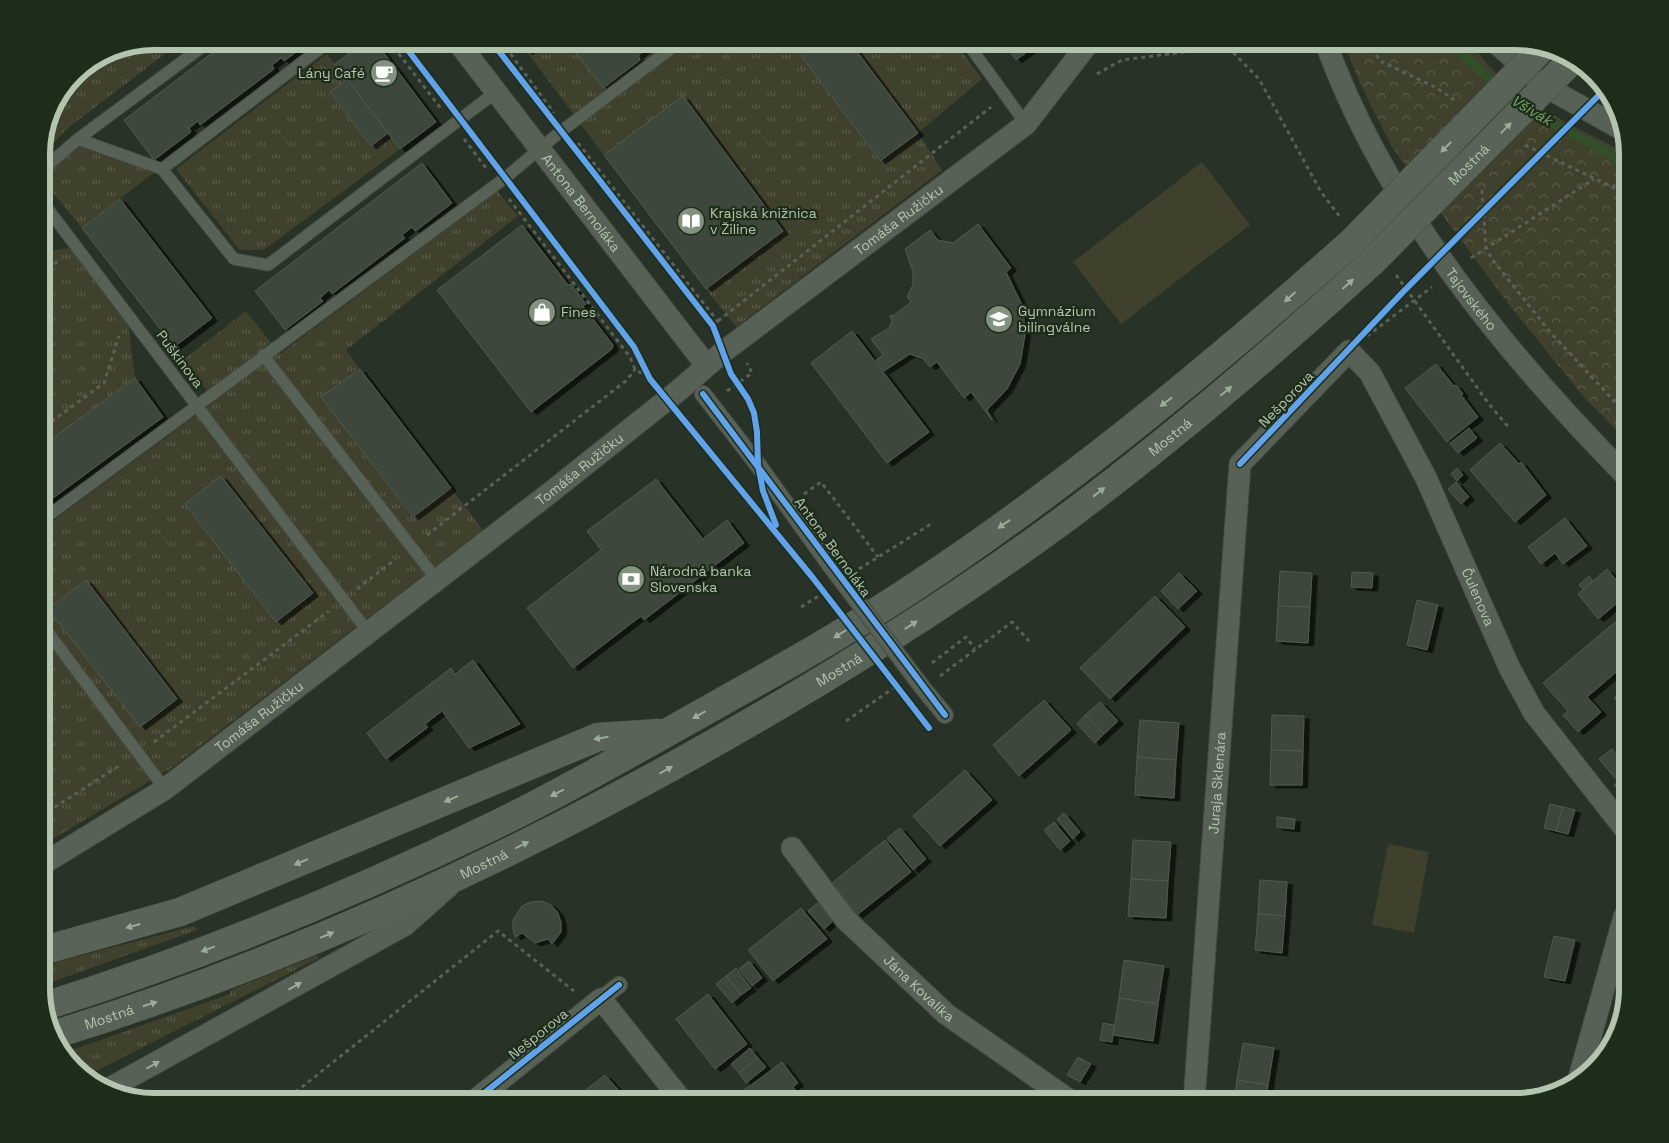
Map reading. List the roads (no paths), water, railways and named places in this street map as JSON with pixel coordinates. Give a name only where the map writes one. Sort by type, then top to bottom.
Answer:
[{"type":"main road","name":"Mostná","points":[[51,1004],[168,964],[410,864],[495,825],[667,732],[837,636],[942,567],[1044,496],[1170,399],[1537,53]]},
{"type":"main road","name":"Mostná","points":[[60,1033],[168,997],[266,960],[425,893],[591,811],[759,719],[962,592],[1060,522],[1189,422],[1278,347],[1383,267],[1568,65]]},
{"type":"main road","points":[[50,949],[180,912],[598,737],[667,732]]},
{"type":"street","name":"Antona Bernoláka","points":[[464,50],[540,150],[721,353]]},
{"type":"street","name":"Tomáša Ružičku","points":[[50,860],[165,789],[437,580],[672,395],[721,353],[1026,124],[1083,50]]},
{"type":"street","name":"Tajovského","points":[[1328,50],[1342,88],[1372,148],[1447,264],[1489,321],[1565,414],[1619,469]]},
{"type":"street","points":[[1504,50],[1541,84],[1615,126]]},
{"type":"street","name":"Nešporova","points":[[1240,464],[1349,351]]},
{"type":"street","name":"Čulenova","points":[[1349,351],[1370,373],[1426,478],[1509,667],[1534,713],[1619,822]]},
{"type":"street","name":"Antona Bernoláka","points":[[707,399],[945,715]]},
{"type":"street","name":"Juraja Sklenára","points":[[1195,1093],[1240,464]]},
{"type":"street","name":"Jána Kovalíka","points":[[792,848],[845,918],[946,1014],[1059,1093]]},
{"type":"street","points":[[116,1085],[405,925],[462,874]]},
{"type":"street","points":[[1582,1068],[1619,935]]},
{"type":"street","name":"Nešporova","points":[[485,1093],[619,985]]},
{"type":"street","points":[[601,999],[676,1093]]},
{"type":"lane","points":[[50,164],[78,140],[198,50]]},
{"type":"lane","points":[[162,169],[318,50]]},
{"type":"lane","points":[[368,632],[196,405],[498,183],[563,130],[670,50]]},
{"type":"lane","points":[[972,50],[1026,124]]},
{"type":"lane","points":[[78,140],[162,169],[234,259],[268,265],[496,92]]},
{"type":"lane","name":"Puškinova","points":[[50,211],[196,405],[50,515]]},
{"type":"lane","points":[[263,355],[437,580]]},
{"type":"lane","points":[[50,634],[165,789]]},
{"type":"waterway","name":"Všivák","points":[[1458,50],[1516,103],[1619,159]]},
{"type":"place","name":"Lány Café","points":[[384,73]]},
{"type":"place","name":"Krajská knižnica v Žiline","points":[[691,221]]},
{"type":"place","name":"Fines","points":[[542,312]]},
{"type":"place","name":"Gymnázium bilingválne","points":[[999,319]]},
{"type":"place","name":"Národná banka Slovenska","points":[[631,579]]}]
